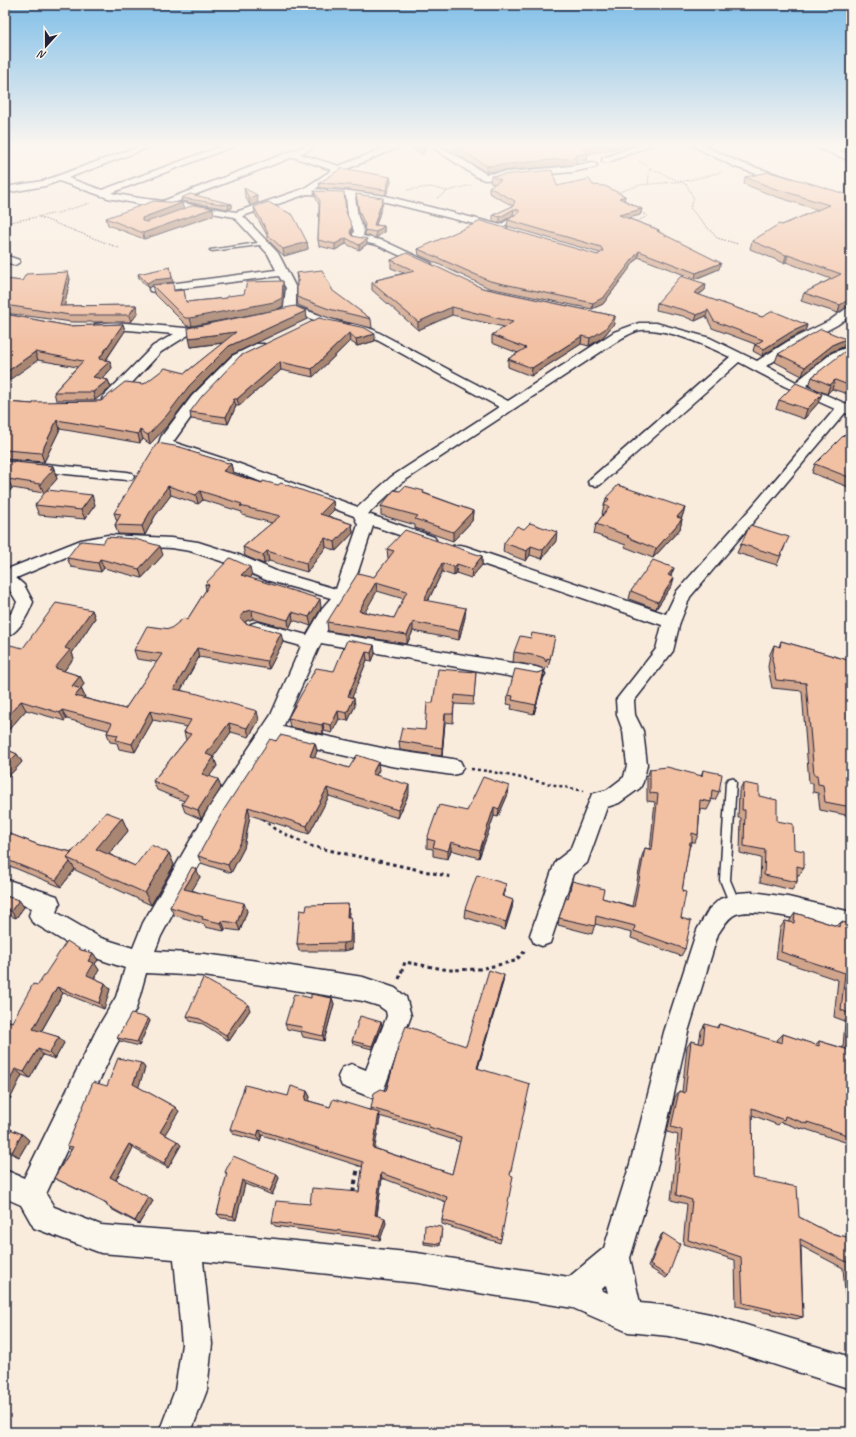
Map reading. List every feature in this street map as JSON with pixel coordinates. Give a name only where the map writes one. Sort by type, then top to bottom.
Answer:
[{"type":"street","points":[[216,212],[237,215],[246,212]]},
{"type":"street","points":[[352,212],[353,217],[360,231],[357,238],[380,243],[435,268]]},
{"type":"street","points":[[438,212],[514,232]]},
{"type":"street","points":[[237,215],[274,253],[291,288],[290,309]]},
{"type":"street","points":[[5,258],[15,262]]},
{"type":"street","points":[[154,289],[283,272]]},
{"type":"street","points":[[271,316],[290,309],[300,311],[345,327],[357,328],[370,332],[508,406]]},
{"type":"street","points":[[758,366],[794,343],[833,323],[851,310]]},
{"type":"street","points":[[305,326],[319,319]]},
{"type":"street","points":[[542,935],[564,868],[580,856],[599,800],[612,797],[633,782],[638,765],[633,731],[626,715],[625,700],[664,651],[672,622],[683,596],[847,409],[706,341],[656,327],[622,321]]},
{"type":"street","points":[[89,327],[118,326],[186,332],[201,331],[224,326]]},
{"type":"street","points":[[361,515],[396,480],[618,335],[639,326],[647,326]]},
{"type":"street","points":[[99,405],[106,401],[122,386],[157,349],[186,332]]},
{"type":"street","points":[[271,342],[236,359],[197,399],[166,440],[166,443],[168,445],[232,466],[361,515],[672,622]]},
{"type":"street","points":[[798,386],[836,356],[851,350]]},
{"type":"street","points":[[595,482],[738,356]]},
{"type":"street","points":[[5,464],[127,476]]},
{"type":"street","points":[[361,515],[366,525],[364,535],[342,596],[330,610],[314,639],[279,718],[217,812],[151,931],[139,961],[128,1001],[18,1189],[44,1218],[101,1239],[245,1250],[417,1268],[574,1293],[628,1317],[669,1321],[710,1329],[851,1373]]},
{"type":"street","points":[[5,632],[20,614],[25,602],[18,589],[5,576],[81,545],[108,540],[192,546],[233,559],[272,576],[342,596]]},
{"type":"street","points":[[253,626],[314,639],[536,674]]},
{"type":"street","points":[[269,731],[391,758],[453,767]]},
{"type":"street","points":[[5,888],[49,903],[40,915],[95,946],[139,961],[204,965],[258,972],[363,989],[386,996],[397,1005],[399,1016],[373,1085],[351,1077]]},
{"type":"street","points":[[574,1293],[614,1258],[629,1216],[644,1164],[676,1032],[708,930],[716,916],[728,906],[762,902],[851,922]]},
{"type":"street","points":[[175,1432],[190,1390],[197,1344],[187,1245]]},
{"type":"street","points":[[614,1258],[628,1317]]},
{"type":"lane","points":[[499,227],[516,217]]},
{"type":"lane","points":[[212,250],[264,243]]},
{"type":"lane","points":[[731,782],[725,880],[735,904]]},
{"type":"path","points":[[5,223],[61,212]]},
{"type":"path","points":[[630,224],[648,216],[642,212]]},
{"type":"path","points":[[693,212],[717,238],[738,244]]},
{"type":"path","points":[[39,216],[119,248]]},
{"type":"path","points":[[453,767],[488,771],[612,797]]},
{"type":"path","points":[[259,815],[275,829],[310,846],[451,877]]},
{"type":"path","points":[[392,1001],[405,962],[449,970],[480,969],[515,961],[542,935]]},
{"type":"path","points":[[352,1199],[361,1153]]},
{"type":"building","points":[[123,212],[158,212],[142,218],[142,221],[147,222],[174,212],[202,212],[143,233],[106,218]]},
{"type":"building","points":[[257,212],[287,212],[293,215],[307,242],[283,249],[266,233],[268,233]]},
{"type":"building","points":[[319,212],[346,212],[352,226],[350,233],[352,236],[367,239],[359,245],[346,238],[335,244],[318,240]]},
{"type":"building","points":[[359,212],[378,212],[374,225],[384,226],[376,232],[364,230],[365,225]]},
{"type":"building","points":[[500,212],[509,212],[500,217],[493,215]]},
{"type":"building","points":[[519,212],[630,212],[619,215],[659,230],[657,231],[721,263],[696,273],[639,251],[604,297],[593,303],[490,281],[418,249],[481,221],[598,255],[603,251],[601,247],[508,220]]},
{"type":"building","points":[[812,212],[851,212],[851,298],[840,305],[804,293],[841,274],[786,255],[752,241],[779,224],[782,225]]},
{"type":"building","points":[[407,253],[482,288],[615,316],[605,329],[594,336],[590,338],[582,336],[532,368],[508,359],[526,348],[492,335],[513,322],[452,307],[418,322],[372,283],[378,281],[376,280],[415,271],[391,260]]},
{"type":"building","points":[[170,267],[172,278],[153,280],[147,283],[138,274]]},
{"type":"building","points":[[322,270],[333,291],[371,319],[329,309],[297,297],[297,281],[299,281],[296,273]]},
{"type":"building","points":[[68,272],[60,306],[136,305],[129,315],[70,315],[5,305],[5,279],[22,281],[26,274]]},
{"type":"building","points":[[681,276],[706,284],[694,293],[762,317],[773,311],[807,325],[791,332],[764,349],[755,345],[763,340],[714,321],[708,310],[697,315],[657,303]]},
{"type":"building","points":[[283,281],[282,298],[274,302],[190,318],[185,318],[152,285],[173,283],[174,291],[184,290],[186,302],[227,298],[227,296],[244,294],[247,282]]},
{"type":"building","points":[[295,306],[306,311],[229,346],[189,386],[167,415],[148,435],[140,430],[138,434],[57,420],[41,453],[5,450],[5,402],[33,404],[34,402],[101,401],[125,382],[144,384],[165,368],[185,373],[236,332],[189,338],[188,328]]},
{"type":"building","points":[[5,314],[69,326],[123,324],[99,359],[110,361],[93,377],[108,380],[93,392],[54,392],[83,361],[35,352],[5,373]]},
{"type":"building","points":[[319,318],[365,328],[375,334],[356,339],[349,333],[312,369],[280,362],[237,399],[234,399],[226,417],[190,412],[202,396],[240,356]]},
{"type":"building","points":[[821,329],[846,339],[834,344],[805,367],[778,354]]},
{"type":"building","points":[[851,349],[851,386],[835,380],[830,385],[812,377],[844,352]]},
{"type":"building","points":[[796,383],[822,394],[807,409],[779,400]]},
{"type":"building","points":[[845,434],[851,435],[851,478],[815,464]]},
{"type":"building","points":[[157,443],[180,447],[231,464],[223,471],[262,483],[263,481],[278,485],[281,483],[333,501],[320,514],[352,524],[335,542],[325,538],[306,563],[267,551],[263,555],[243,547],[280,516],[240,506],[242,504],[200,491],[196,495],[168,486],[142,526],[115,525],[121,514],[114,513]]},
{"type":"building","points":[[5,461],[53,466],[50,469],[54,469],[40,484],[8,479],[5,483]]},
{"type":"building","points":[[618,485],[685,508],[677,517],[682,519],[656,549],[627,537],[629,536],[596,524],[609,507],[604,505],[609,499],[606,498]]},
{"type":"building","points":[[405,486],[424,491],[423,493],[473,511],[453,532],[415,519],[418,516],[381,506],[394,490],[400,491]]},
{"type":"building","points":[[47,490],[92,495],[81,510],[35,505]]},
{"type":"building","points":[[530,523],[557,532],[543,550],[531,546],[527,551],[504,543],[517,526],[524,529]]},
{"type":"building","points":[[750,525],[789,537],[780,556],[741,544]]},
{"type":"building","points":[[405,530],[482,556],[472,569],[457,564],[454,567],[442,563],[424,600],[466,608],[459,631],[413,622],[407,635],[327,622],[358,573],[374,577],[394,551],[387,549]],"holes":[[[376,582],[407,591],[394,618],[359,611]]]},
{"type":"building","points":[[107,537],[135,539],[160,546],[139,569],[100,559],[98,563],[67,558],[79,542],[103,543]]},
{"type":"building","points":[[230,558],[250,567],[241,575],[320,599],[309,617],[292,612],[288,620],[252,610],[244,612],[240,617],[245,623],[281,633],[267,661],[197,648],[174,689],[198,694],[257,711],[247,728],[229,723],[206,754],[214,757],[202,774],[218,779],[198,810],[182,804],[188,795],[153,781],[191,734],[184,732],[191,720],[150,711],[132,744],[116,740],[118,735],[107,733],[112,723],[62,710],[60,713],[21,701],[5,719],[5,650],[10,645],[23,648],[56,603],[92,610],[65,648],[70,650],[55,668],[80,676],[72,686],[81,689],[75,696],[125,709],[162,654],[134,650],[147,626],[170,629],[184,618],[187,620],[209,585],[205,584]]},
{"type":"building","points":[[653,560],[674,568],[668,575],[674,578],[658,602],[631,591]]},
{"type":"building","points":[[532,633],[555,637],[550,659],[547,658],[546,662],[544,658],[538,656],[514,652],[520,636],[531,638]]},
{"type":"building","points":[[347,640],[374,645],[371,653],[366,652],[348,696],[354,698],[347,713],[338,711],[331,725],[323,723],[322,725],[288,718],[316,668],[334,671]]},
{"type":"building","points":[[781,641],[851,661],[851,807],[825,802],[823,785],[818,784],[817,775],[814,775],[806,683],[776,680],[772,659],[774,645],[780,647]]},
{"type":"building","points":[[438,669],[476,672],[474,697],[455,695],[453,714],[445,714],[442,748],[399,741],[402,728],[425,730],[427,703],[433,703]]},
{"type":"building","points":[[515,669],[537,673],[544,671],[536,705],[512,700],[513,696],[508,695]]},
{"type":"building","points":[[280,735],[315,743],[310,756],[349,768],[357,755],[378,762],[372,774],[409,785],[398,810],[327,788],[307,826],[248,807],[242,840],[228,865],[198,856],[223,811],[270,739],[276,741]]},
{"type":"building","points":[[5,749],[17,754],[5,766]]},
{"type":"building","points":[[667,767],[702,776],[703,770],[722,774],[719,792],[712,790],[711,802],[700,800],[698,835],[692,833],[692,842],[690,842],[682,891],[686,892],[681,918],[691,921],[685,949],[634,931],[635,926],[596,916],[595,926],[559,918],[566,898],[568,899],[572,881],[604,889],[602,898],[634,907],[645,848],[652,850],[658,794],[650,793],[650,769]]},
{"type":"building","points":[[483,777],[509,786],[499,809],[494,807],[480,850],[451,842],[448,851],[433,847],[435,841],[427,839],[439,805],[467,811]]},
{"type":"building","points":[[743,783],[759,786],[759,796],[777,800],[777,821],[793,824],[794,849],[804,851],[804,868],[797,866],[797,882],[764,875],[765,850],[744,846],[745,810],[742,810]]},
{"type":"building","points":[[106,812],[122,818],[96,849],[135,866],[151,845],[169,853],[145,893],[67,858]]},
{"type":"building","points":[[5,832],[39,845],[72,852],[67,858],[70,862],[56,880],[5,859]]},
{"type":"building","points":[[192,867],[196,869],[184,889],[244,903],[237,923],[222,921],[221,923],[202,919],[203,917],[170,907]]},
{"type":"building","points":[[477,875],[506,884],[502,896],[513,900],[506,922],[465,909]]},
{"type":"building","points":[[5,896],[19,900],[11,911],[5,909]]},
{"type":"building","points":[[348,904],[347,917],[351,917],[350,942],[297,944],[300,910],[306,911],[307,905]]},
{"type":"building","points":[[795,913],[840,927],[841,922],[851,924],[851,1014],[841,1010],[845,973],[781,952],[785,921],[794,923]]},
{"type":"building","points":[[67,941],[81,950],[93,953],[88,961],[94,963],[87,975],[105,983],[99,1003],[57,987],[33,1029],[59,1037],[49,1053],[38,1049],[24,1072],[15,1069],[5,1091],[5,1020],[12,1022],[33,984],[38,985]]},
{"type":"building","points":[[489,970],[504,975],[477,1068],[530,1084],[510,1175],[513,1176],[501,1239],[442,1220],[447,1197],[381,1173],[375,1215],[385,1218],[379,1236],[272,1222],[276,1201],[310,1204],[312,1188],[359,1192],[363,1162],[259,1130],[257,1136],[230,1129],[245,1085],[288,1096],[291,1086],[307,1091],[305,1100],[330,1107],[333,1099],[379,1113],[373,1148],[452,1174],[461,1137],[429,1127],[429,1125],[371,1108],[374,1093],[381,1089],[386,1091],[398,1050],[397,1049],[406,1026],[466,1046]]},
{"type":"building","points":[[203,978],[248,1004],[226,1035],[200,1019],[187,1016]]},
{"type":"building","points":[[294,994],[311,998],[311,994],[332,998],[323,1036],[301,1031],[302,1027],[285,1024]]},
{"type":"building","points":[[131,1014],[148,1018],[137,1042],[117,1038]]},
{"type":"building","points":[[360,1016],[381,1022],[372,1046],[352,1041]]},
{"type":"building","points":[[705,1024],[718,1028],[719,1024],[782,1043],[783,1034],[819,1046],[819,1041],[849,1050],[851,1024],[851,1136],[807,1122],[807,1124],[785,1116],[784,1120],[752,1108],[753,1178],[797,1187],[799,1217],[830,1233],[851,1238],[851,1264],[800,1239],[803,1317],[743,1303],[741,1257],[688,1240],[692,1200],[676,1195],[682,1130],[671,1127],[679,1091],[685,1093],[691,1041],[703,1044]]},
{"type":"building","points":[[118,1058],[141,1063],[133,1084],[175,1107],[160,1132],[177,1141],[164,1163],[129,1144],[110,1177],[148,1197],[135,1221],[106,1205],[107,1203],[54,1178],[73,1147],[67,1146],[93,1082],[107,1086]]},
{"type":"building","points":[[5,1127],[22,1134],[12,1152],[5,1149]]},
{"type":"building","points":[[233,1156],[277,1174],[270,1191],[242,1180],[233,1216],[217,1214],[227,1173],[225,1172]]},
{"type":"building","points":[[425,1225],[442,1227],[440,1244],[424,1242]]},
{"type":"building","points":[[663,1233],[680,1244],[668,1276],[650,1265]]}]
